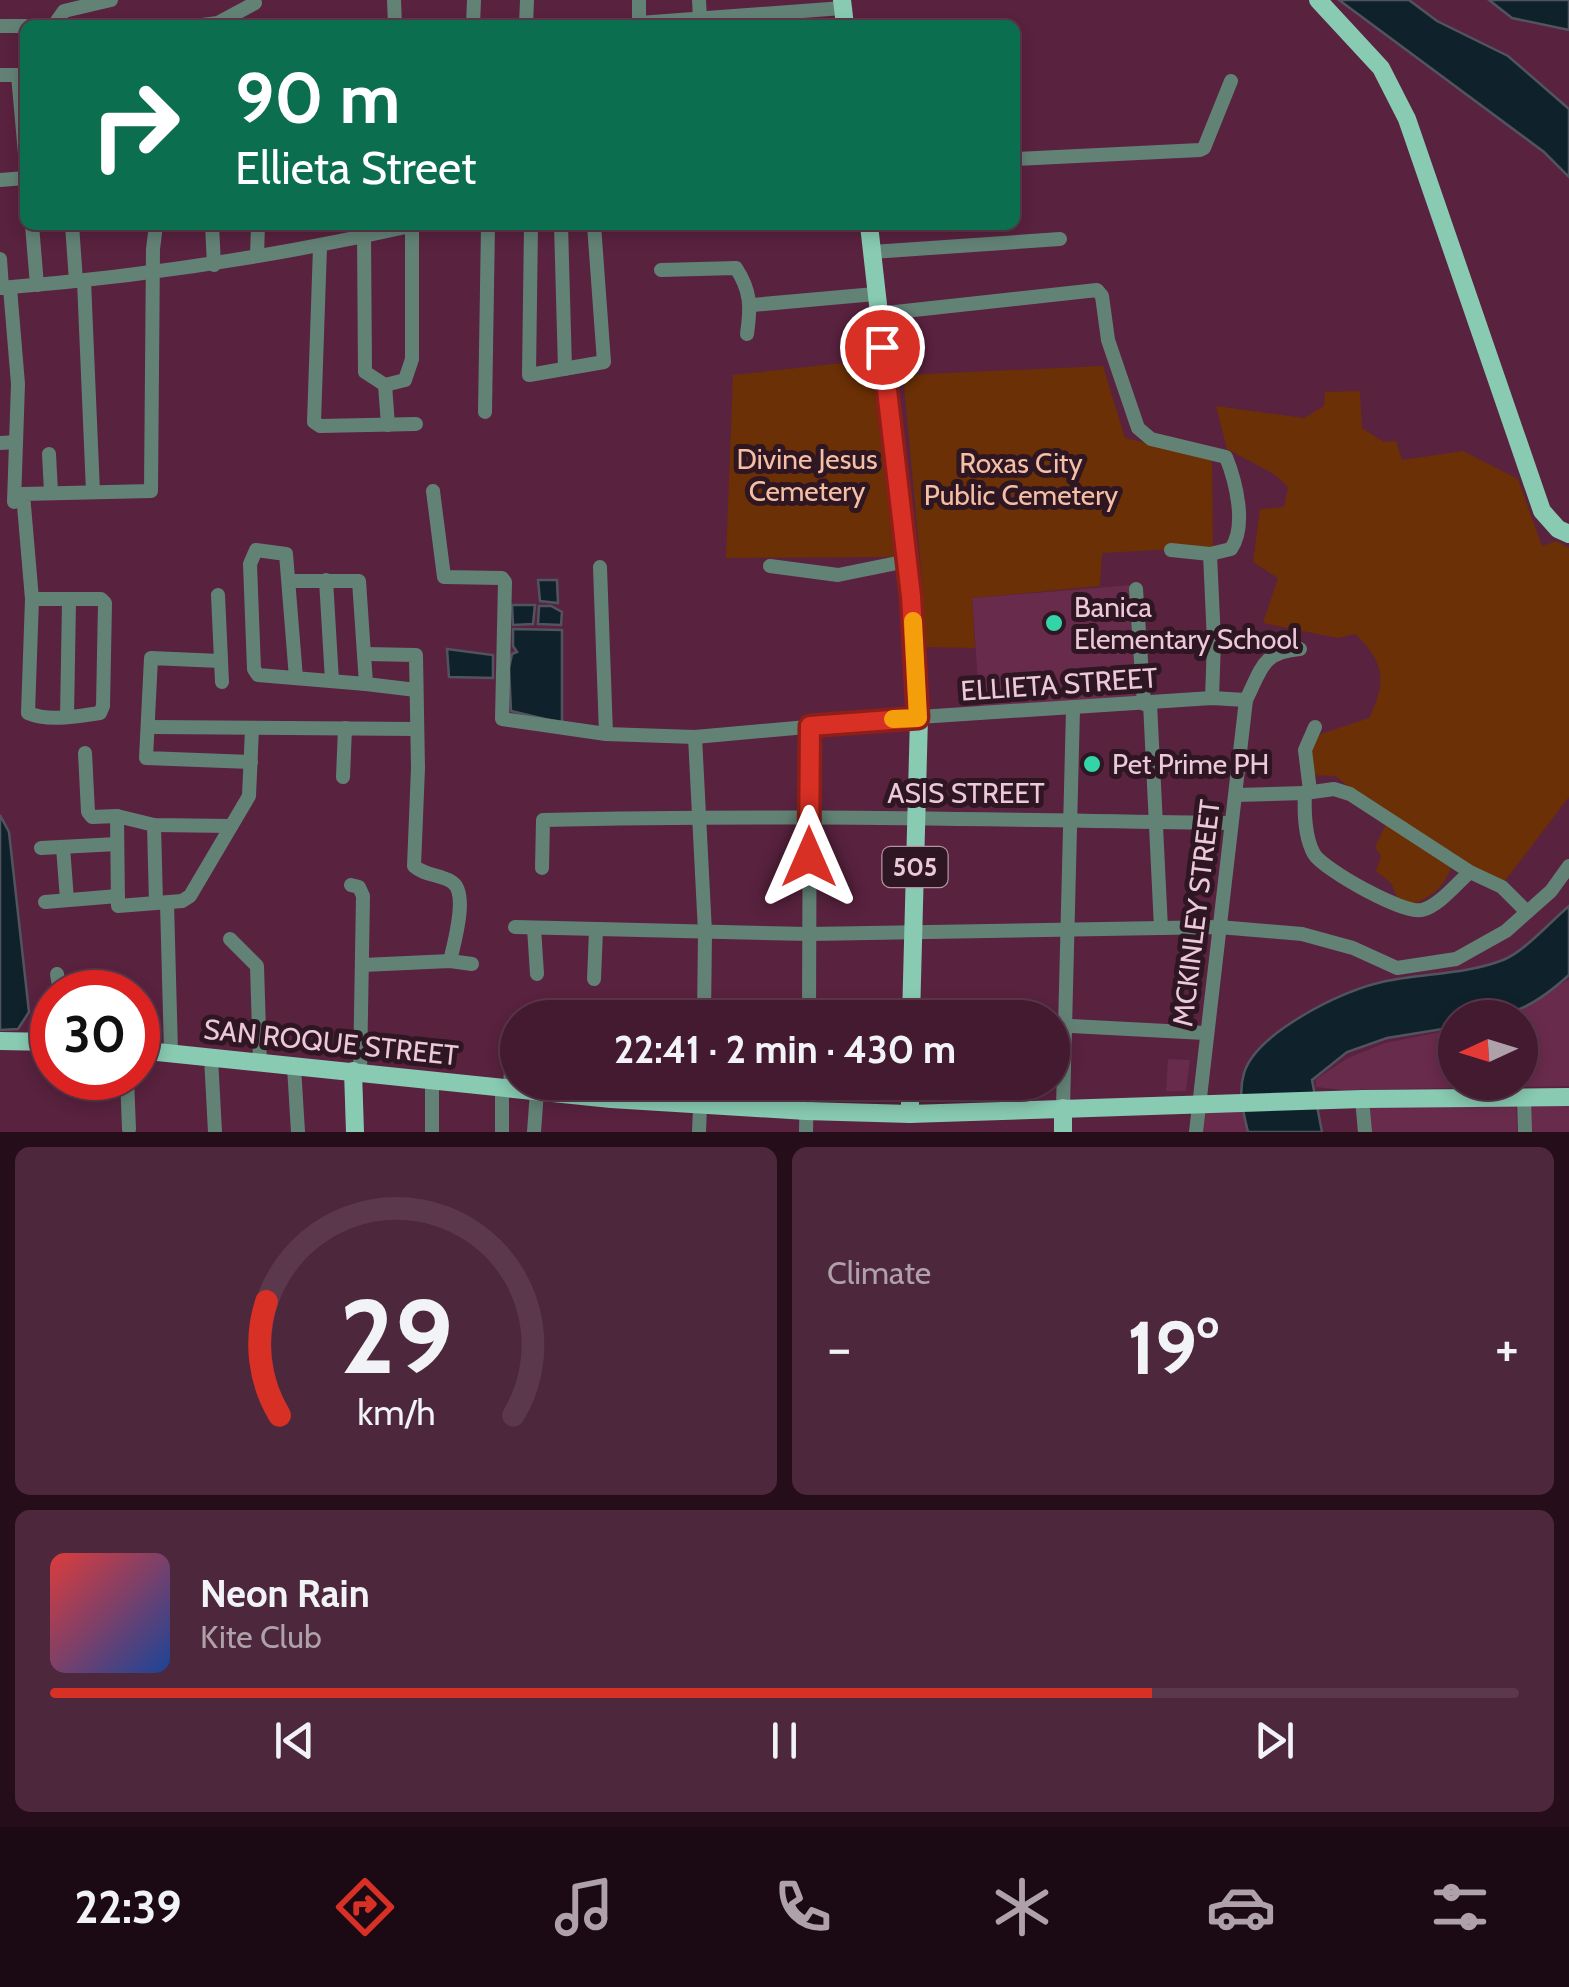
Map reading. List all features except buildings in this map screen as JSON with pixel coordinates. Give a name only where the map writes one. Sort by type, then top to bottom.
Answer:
[{"type":"main road","points":[[1318,0],[1380,68],[1407,119],[1542,511],[1569,534]]},
{"type":"main road","name":"505","points":[[870,230],[907,560],[918,718],[912,1000]]},
{"type":"main road","points":[[0,1042],[30,1042]]},
{"type":"main road","name":"SAN ROQUE STREET","points":[[160,1051],[500,1087]]},
{"type":"main road","points":[[355,1132],[357,1072]]},
{"type":"main road","name":"SAN ROQUE STREET","points":[[1538,1098],[1569,1097]]},
{"type":"main road","name":"SAN ROQUE STREET","points":[[664,1100],[910,1123],[1063,1108],[1438,1099]]},
{"type":"main road","points":[[1063,1108],[1063,1132]]},
{"type":"street","points":[[58,20],[64,11],[110,0]]},
{"type":"street","points":[[699,0],[700,18]]},
{"type":"street","points":[[227,20],[256,4]]},
{"type":"street","points":[[676,20],[843,11]]},
{"type":"street","points":[[0,76],[18,75],[20,98]]},
{"type":"street","points":[[1020,159],[1200,150],[1231,81]]},
{"type":"street","points":[[32,230],[37,285]]},
{"type":"street","points":[[73,230],[80,281],[93,492]]},
{"type":"street","points":[[13,502],[23,494],[151,490],[155,230]]},
{"type":"street","points":[[212,230],[214,265]]},
{"type":"street","points":[[257,256],[258,230]]},
{"type":"street","points":[[338,230],[338,242]]},
{"type":"street","points":[[4,288],[214,265],[320,247],[386,230]]},
{"type":"street","points":[[364,234],[365,372],[385,385],[405,380],[412,359],[408,230]]},
{"type":"street","points":[[485,412],[488,230]]},
{"type":"street","points":[[531,230],[529,375],[604,362],[594,230]]},
{"type":"street","points":[[561,230],[566,369]]},
{"type":"street","points":[[872,252],[1060,240]]},
{"type":"street","points":[[320,247],[314,422],[320,426],[416,424]]},
{"type":"street","points":[[0,258],[18,384],[8,442],[13,502],[32,598],[28,714],[68,717],[100,713],[105,603],[102,599],[32,598]]},
{"type":"street","points":[[661,270],[736,268],[747,286],[752,306],[747,334]]},
{"type":"street","points":[[877,314],[1097,290],[1102,296],[1108,340],[1138,428],[1150,439],[1226,457],[1232,472],[1240,526],[1231,549],[1210,554],[1170,550]]},
{"type":"street","points":[[752,306],[875,294]]},
{"type":"street","points":[[385,385],[388,426]]},
{"type":"street","points":[[49,454],[51,492]]},
{"type":"street","name":"ELLIETA STREET","points":[[433,491],[444,577],[502,578],[505,582],[502,718],[606,734],[695,737],[1212,698],[1246,700]]},
{"type":"street","points":[[296,678],[286,554],[253,551],[250,564],[254,669],[258,676],[416,690]]},
{"type":"street","points":[[1210,554],[1212,698]]},
{"type":"street","points":[[770,566],[838,575],[907,560]]},
{"type":"street","points":[[600,567],[606,734]]},
{"type":"street","points":[[326,580],[332,681]]},
{"type":"street","points":[[289,581],[358,581],[366,684]]},
{"type":"street","points":[[1136,589],[1161,928]]},
{"type":"street","points":[[218,595],[222,682]]},
{"type":"street","points":[[68,717],[69,601]]},
{"type":"street","points":[[1246,700],[1268,656],[1280,650],[1300,649]]},
{"type":"street","points":[[365,654],[416,655],[414,866],[420,872],[454,883],[459,889],[460,910],[450,961]]},
{"type":"street","points":[[220,662],[151,658],[146,758],[252,762]]},
{"type":"street","name":"MCKINLEY STREET","points":[[1196,1132],[1246,700]]},
{"type":"street","points":[[1062,1000],[1068,930],[1072,708]]},
{"type":"street","points":[[809,1000],[810,726]]},
{"type":"street","points":[[150,727],[417,729]]},
{"type":"street","points":[[1315,727],[1306,750],[1310,842],[1322,865],[1400,908],[1415,911],[1428,909],[1470,872]]},
{"type":"street","points":[[344,776],[345,728]]},
{"type":"street","points":[[117,816],[118,906],[182,902],[190,896],[249,796],[252,730]]},
{"type":"street","points":[[695,737],[705,932],[704,1000]]},
{"type":"street","points":[[85,753],[88,812],[92,816],[117,816],[154,825],[231,826]]},
{"type":"street","points":[[1236,795],[1334,788],[1350,794],[1470,872],[1502,887],[1527,912]]},
{"type":"street","name":"ASIS STREET","points":[[542,868],[543,820],[700,816],[1232,823]]},
{"type":"street","points":[[154,825],[171,1052]]},
{"type":"street","points":[[41,848],[117,844]]},
{"type":"street","points":[[63,847],[67,900]]},
{"type":"street","points":[[515,927],[809,934],[1219,927],[1302,934],[1353,948],[1397,968],[1456,959],[1506,931],[1551,891],[1569,866]]},
{"type":"street","points":[[352,885],[359,887],[363,896],[357,1072]]},
{"type":"street","points":[[45,902],[118,896]]},
{"type":"street","points":[[534,928],[537,974]]},
{"type":"street","points":[[594,979],[596,930]]},
{"type":"street","points":[[230,939],[257,966],[260,1063]]},
{"type":"street","points":[[363,965],[450,961],[472,964]]},
{"type":"street","points":[[1070,1027],[1205,1034]]},
{"type":"street","points":[[211,1058],[215,1132]]},
{"type":"street","points":[[294,1067],[298,1132]]},
{"type":"street","points":[[432,1080],[432,1132]]},
{"type":"street","points":[[1362,1099],[1365,1132]]},
{"type":"street","points":[[128,1100],[129,1129]]},
{"type":"street","points":[[502,1132],[505,1100]]},
{"type":"street","points":[[534,1132],[535,1100]]},
{"type":"street","points":[[700,1100],[700,1132]]},
{"type":"street","points":[[806,1100],[806,1132]]},
{"type":"street","points":[[1063,1100],[1063,1108]]},
{"type":"street","points":[[1524,1100],[1524,1132]]},
{"type":"shaded area","name":"Banica Elementary School","points":[[1132,585],[1139,698],[980,708],[972,598]]},
{"type":"shaded area","points":[[1569,979],[1569,1086],[1538,1087],[1538,1000],[1535,1000]]},
{"type":"shaded area","points":[[1438,1032],[1438,1088],[1316,1087],[1316,1079],[1348,1058],[1385,1043]]},
{"type":"shaded area","points":[[1168,1059],[1190,1060],[1186,1091],[1166,1091]]},
{"type":"shaded area","points":[[1516,1102],[1517,1132],[1369,1132],[1367,1105]]},
{"type":"shaded area","points":[[1531,1102],[1569,1104],[1569,1132],[1531,1132]]},
{"type":"shaded area","points":[[1240,1106],[1248,1132],[1198,1132],[1201,1109]]},
{"type":"green space","name":"Divine Jesus Cemetery","points":[[871,360],[894,557],[726,558],[733,375]]},
{"type":"green space","name":"Roxas City Public Cemetery","points":[[1103,366],[1125,438],[1212,459],[1213,547],[1102,553],[1100,586],[972,598],[975,648],[924,647],[922,580],[903,375]]},
{"type":"green space","points":[[1360,391],[1362,428],[1384,442],[1396,441],[1402,460],[1463,451],[1518,479],[1542,546],[1556,541],[1569,548],[1569,797],[1501,886],[1358,795],[1336,776],[1307,775],[1303,740],[1369,718],[1379,694],[1380,673],[1372,654],[1355,634],[1338,638],[1263,623],[1278,578],[1253,562],[1260,509],[1284,507],[1288,487],[1274,474],[1227,449],[1216,406],[1304,418],[1324,406],[1325,392]]},
{"type":"green space","points":[[1386,824],[1451,868],[1432,894],[1402,908],[1391,883],[1376,871],[1381,856],[1375,847]]},
{"type":"water","points":[[1339,0],[1409,0],[1437,21],[1508,56],[1569,109],[1569,177],[1544,152]]},
{"type":"water","points":[[1489,0],[1569,0],[1569,30],[1512,18]]},
{"type":"water","points":[[538,580],[557,580],[558,603],[540,601]]},
{"type":"water","points":[[512,605],[535,605],[533,624],[513,625]]},
{"type":"water","points":[[539,606],[551,606],[562,612],[561,625],[538,624]]},
{"type":"water","points":[[513,629],[562,630],[562,723],[511,711],[509,668],[512,654],[517,652]]},
{"type":"water","points":[[447,649],[493,655],[493,678],[449,677]]},
{"type":"water","points":[[0,815],[9,832],[29,1012],[18,1029],[0,1030]]},
{"type":"water","points":[[1569,906],[1569,975],[1541,997],[1438,1000],[1438,1030],[1387,1038],[1347,1052],[1312,1080],[1322,1132],[1248,1132],[1241,1095],[1244,1073],[1265,1043],[1283,1029],[1324,1004],[1365,987],[1503,960]]},
{"type":"slow traffic","points":[[893,719],[918,718],[913,621]]},
{"type":"place","name":"Banica Elementary School","points":[[1054,623]]},
{"type":"place","name":"Pet Prime PH","points":[[1092,764]]},
{"type":"route","points":[[809,857],[810,726],[918,718],[911,596],[882,347]]}]
